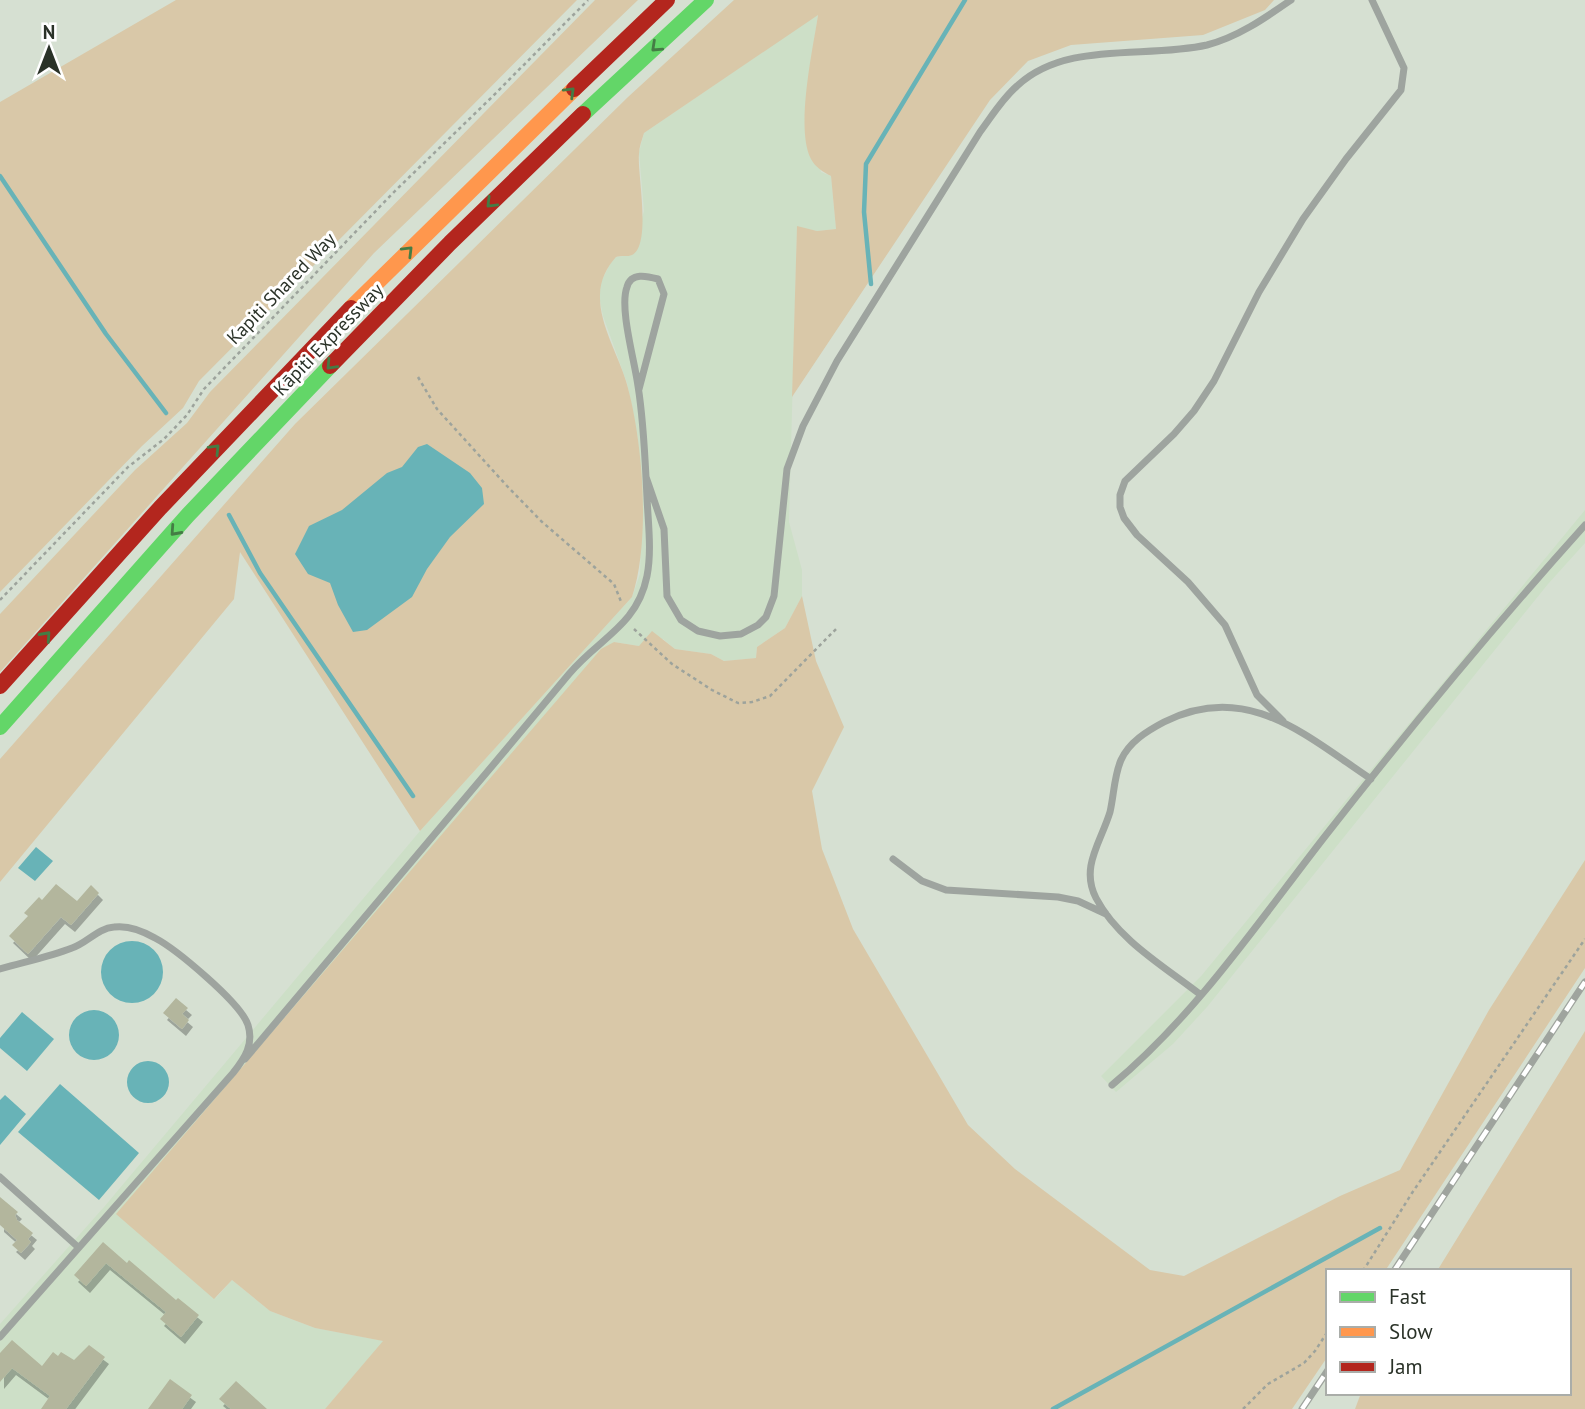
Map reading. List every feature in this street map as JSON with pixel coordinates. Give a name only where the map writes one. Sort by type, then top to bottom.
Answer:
[{"type":"highway","name":"Kāpiti Expressway","points":[[0,686],[194,471],[326,333],[486,171],[667,0]]},
{"type":"highway","name":"Kāpiti Expressway","points":[[0,727],[211,492],[342,353],[518,175],[706,0]]},
{"type":"lane","points":[[646,477],[664,529],[667,597],[681,620],[698,631],[720,636],[741,634],[758,625],[766,617],[774,597],[787,469],[809,415],[837,361],[1002,101],[1031,74],[1053,63],[1099,55],[1205,45],[1237,34],[1291,0]]},
{"type":"lane","points":[[1371,779],[1283,721],[1257,695],[1225,625],[1188,582],[1137,535],[1120,507],[1120,495],[1125,481],[1194,411],[1223,364],[1259,292],[1303,219],[1401,90],[1404,68],[1372,0]]},
{"type":"lane","points":[[0,1337],[245,1059],[572,670],[626,621],[639,601],[647,575],[649,531],[639,388],[624,303],[627,284],[634,277],[645,275],[658,279],[664,294],[639,388]]},
{"type":"lane","points":[[1112,1085],[1162,1040],[1201,995],[1371,779],[1585,525]]},
{"type":"lane","points":[[1201,995],[1132,942],[1107,914],[1091,885],[1091,862],[1109,816],[1122,759],[1133,743],[1147,731],[1194,710],[1216,706],[1252,710],[1283,721]]},
{"type":"lane","points":[[893,859],[922,881],[946,890],[1058,897],[1078,901],[1107,914]]},
{"type":"lane","points":[[0,969],[76,947],[104,929],[134,928],[169,947],[242,1013],[250,1035],[250,1046],[245,1059]]},
{"type":"lane","points":[[0,1177],[78,1247]]},
{"type":"path","name":"Kapiti Shared Way","points":[[0,600],[128,467],[164,439],[187,415],[204,389],[395,191],[588,0]]},
{"type":"path","points":[[418,377],[438,409],[507,486],[541,521],[614,584],[626,621],[672,664],[712,690],[738,703],[770,696],[838,627]]},
{"type":"path","points":[[1364,1269],[1585,939]]},
{"type":"path","points":[[1243,1409],[1268,1384],[1304,1363],[1326,1334]]},
{"type":"shaded area","points":[[176,0],[577,0],[199,381],[183,408],[142,446],[0,592],[0,102]]},
{"type":"shaded area","points":[[595,0],[638,0],[374,253],[0,672],[0,614],[135,470],[187,423],[210,392]]},
{"type":"shaded area","points":[[734,0],[1274,0],[1265,10],[1203,35],[1071,45],[1028,61],[990,100],[792,397],[797,226],[817,231],[836,229],[831,176],[811,159],[805,129],[807,88],[818,15],[644,133],[639,154],[642,224],[638,249],[632,255],[616,257],[600,289],[603,317],[626,381],[637,431],[643,519],[638,574],[632,597],[420,831],[240,552],[234,599],[0,882],[0,759],[295,424],[628,97]]},
{"type":"shaded area","points":[[818,14],[806,99],[821,172],[831,176],[836,229],[817,231],[797,227],[789,522],[802,570],[802,596],[785,628],[757,647],[756,658],[724,661],[711,654],[675,649],[663,639],[639,646],[614,642],[215,1299],[232,1280],[270,1311],[315,1328],[384,1341],[325,1409],[0,1409],[0,1324],[104,1207],[420,831],[632,597],[640,574],[642,506],[638,439],[627,383],[603,316],[599,296],[601,282],[610,264],[616,257],[631,255],[644,211],[639,152],[644,133]]},
{"type":"shaded area","points":[[1585,510],[1585,543],[1548,584],[1207,1007],[1173,1044],[1116,1092],[1101,1076],[1202,975]]},
{"type":"shaded area","points":[[802,596],[816,661],[844,727],[812,791],[822,849],[853,929],[968,1125],[1015,1169],[1150,1270],[1184,1276],[1340,1196],[1400,1170],[1489,1010],[1585,860],[1585,968],[1386,1269],[1326,1269],[1326,1359],[1292,1409],[325,1409],[383,1341],[315,1328],[270,1311],[232,1280],[214,1299],[116,1214],[601,649],[614,642],[639,646],[652,631],[675,649],[711,654],[724,661],[756,658],[757,647],[785,628]]},
{"type":"shaded area","points":[[1585,1031],[1585,1409],[1355,1409],[1360,1395],[1571,1395],[1571,1269],[1438,1269]]},
{"type":"water","points":[[427,444],[470,473],[482,488],[484,504],[450,537],[427,569],[412,597],[367,630],[353,632],[338,605],[330,583],[308,574],[295,554],[309,526],[342,510],[387,473],[402,467],[418,447]]},
{"type":"water","points":[[36,847],[53,861],[35,881],[18,868]]},
{"type":"water","points":[[126,941],[138,941],[154,950],[161,960],[161,984],[154,994],[138,1003],[126,1003],[115,998],[106,989],[101,978],[101,966],[106,955],[115,946]]},
{"type":"water","points":[[84,1011],[104,1011],[118,1025],[118,1045],[104,1059],[84,1059],[70,1045],[70,1025]]},
{"type":"water","points":[[22,1012],[54,1039],[27,1071],[0,1048],[0,1038]]},
{"type":"water","points":[[148,1061],[163,1067],[169,1082],[163,1097],[148,1103],[133,1097],[127,1082],[133,1067]]},
{"type":"water","points":[[60,1084],[139,1153],[99,1200],[18,1132]]},
{"type":"water","points":[[5,1095],[26,1114],[0,1145],[0,1100]]},
{"type":"building","points":[[56,884],[77,901],[91,885],[99,893],[71,925],[61,917],[28,954],[9,936],[28,916],[24,913],[39,897],[42,900]]},
{"type":"building","points":[[176,998],[188,1008],[182,1014],[189,1020],[182,1029],[163,1013]]},
{"type":"building","points":[[0,1197],[18,1212],[15,1215],[17,1220],[33,1233],[28,1239],[31,1242],[21,1253],[12,1245],[17,1240],[0,1225]]},
{"type":"building","points":[[103,1242],[127,1263],[129,1260],[176,1300],[178,1298],[199,1315],[181,1337],[160,1319],[166,1312],[106,1263],[86,1286],[74,1275]]},
{"type":"building","points":[[12,1340],[42,1366],[53,1352],[58,1356],[61,1352],[74,1360],[89,1345],[105,1357],[66,1409],[41,1409],[50,1396],[12,1368],[0,1382],[0,1353]]},
{"type":"building","points":[[170,1379],[192,1395],[182,1409],[148,1409]]},
{"type":"building","points":[[236,1381],[267,1409],[231,1409],[219,1399]]},
{"type":"waterway","points":[[871,284],[864,212],[866,164],[965,0]]},
{"type":"waterway","points":[[0,176],[106,334],[166,413]]},
{"type":"waterway","points":[[229,515],[260,573],[413,796]]},
{"type":"waterway","points":[[1053,1409],[1380,1228]]},
{"type":"railway","points":[[1395,1269],[1585,982]]},
{"type":"railway","points":[[1302,1409],[1326,1373]]},
{"type":"traffic: fast","points":[[583,114],[706,0]]},
{"type":"traffic: fast","points":[[0,727],[188,515],[330,366]]},
{"type":"traffic: slow","points":[[351,308],[574,89]]},
{"type":"traffic: jam","points":[[574,89],[667,0]]},
{"type":"traffic: jam","points":[[330,366],[450,243],[583,114]]},
{"type":"traffic: jam","points":[[0,686],[160,508],[351,308]]}]
